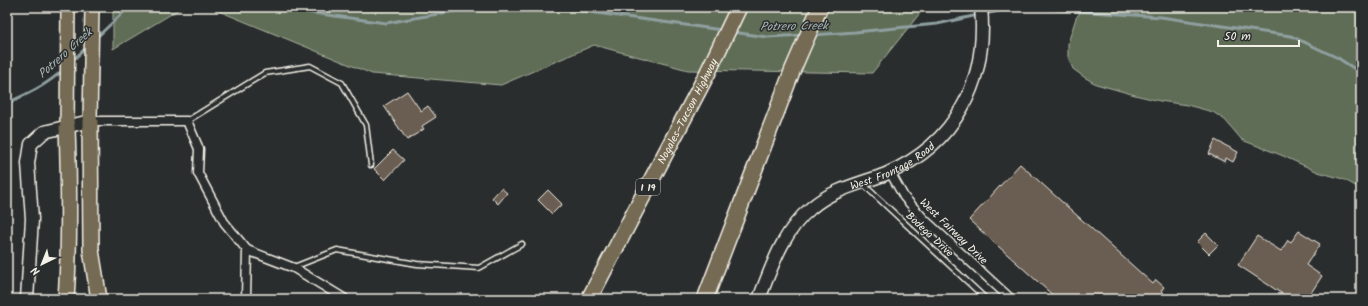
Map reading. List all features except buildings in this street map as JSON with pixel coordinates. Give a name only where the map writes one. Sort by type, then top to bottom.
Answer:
[{"type":"highway","name":"Nogales–Tucson Highway","points":[[589,299],[707,74],[739,7]]},
{"type":"highway","points":[[705,299],[793,69],[820,7]]},
{"type":"highway","points":[[90,122],[91,250],[99,299]]},
{"type":"highway","points":[[66,299],[68,276],[67,126]]},
{"type":"main road","points":[[90,122],[92,7]]},
{"type":"main road","points":[[67,126],[68,10]]},
{"type":"street","name":"West Frontage Road","points":[[759,299],[783,242],[791,229],[801,218],[823,199],[836,192],[890,172],[916,158],[930,147],[953,121],[968,96],[976,75],[980,58],[982,37],[981,7]]},
{"type":"street","points":[[27,299],[32,218],[28,163],[31,144],[44,132],[90,122],[187,121],[199,149],[198,173],[224,222],[247,250],[294,268],[345,299]]},
{"type":"street","name":"West Fairway Drive","points":[[890,172],[904,197],[925,220],[1011,299]]},
{"type":"street","points":[[246,299],[247,250]]},
{"type":"lane","points":[[187,121],[265,73],[310,66],[342,83],[366,125],[371,165]]},
{"type":"lane","name":"Bodega Drive","points":[[861,182],[986,299]]},
{"type":"lane","points":[[294,268],[337,250],[417,264],[479,268],[522,244]]},
{"type":"green space","points":[[113,7],[183,7],[113,49]]},
{"type":"green space","points":[[209,7],[925,7],[872,73],[688,70],[594,45],[501,85],[372,74]]},
{"type":"green space","points":[[1084,7],[1361,7],[1361,189],[1343,179],[1318,172],[1281,155],[1242,140],[1225,120],[1213,112],[1187,105],[1135,95],[1096,84],[1084,77],[1073,69],[1068,57],[1068,43],[1076,18]]},
{"type":"waterway","name":"Potrero Creek","points":[[95,39],[129,7]]},
{"type":"waterway","name":"Potrero Creek","points":[[290,7],[306,12],[386,23],[478,7]]},
{"type":"waterway","name":"Potrero Creek","points":[[545,7],[722,30]]},
{"type":"waterway","name":"Potrero Creek","points":[[984,14],[1019,7]]},
{"type":"waterway","name":"Potrero Creek","points":[[1021,7],[1161,17],[1291,36],[1338,58],[1361,73]]},
{"type":"waterway","name":"Potrero Creek","points":[[813,35],[937,24],[978,15]]},
{"type":"waterway","name":"Potrero Creek","points":[[732,32],[767,37],[804,35]]},
{"type":"waterway","name":"Potrero Creek","points":[[72,61],[87,47]]},
{"type":"waterway","name":"Potrero Creek","points":[[7,103],[37,89],[64,69]]}]
